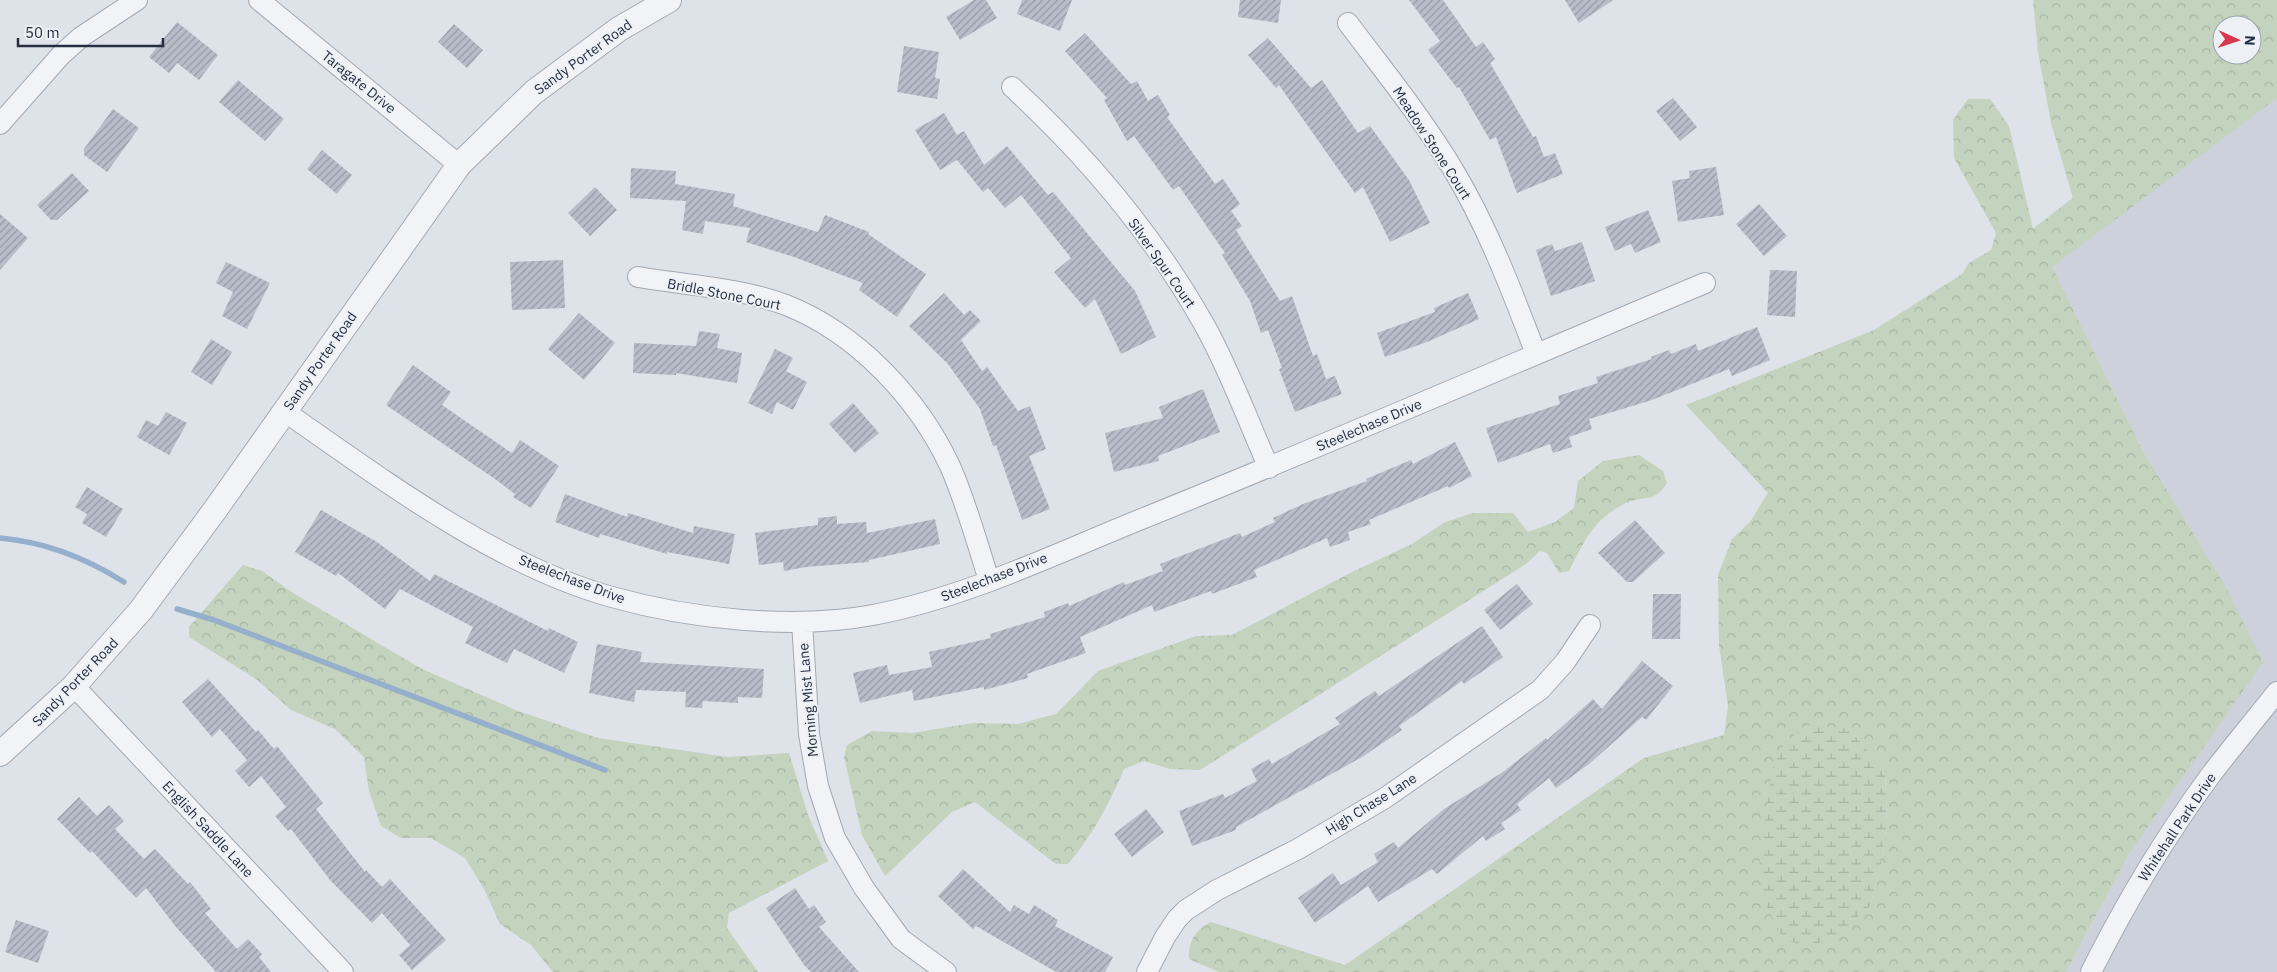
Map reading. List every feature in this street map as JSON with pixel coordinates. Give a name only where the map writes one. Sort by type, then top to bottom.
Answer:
[{"type":"street","points":[[0,124],[61,55],[81,37],[137,0]]},
{"type":"street","name":"Taragate Drive","points":[[259,0],[459,165]]},
{"type":"street","name":"Sandy Porter Road","points":[[0,754],[74,686],[141,610],[459,165],[534,92],[619,29],[669,0]]},
{"type":"street","name":"Meadow Stone Court","points":[[1348,23],[1418,118],[1458,178],[1481,219],[1536,354]]},
{"type":"street","name":"Silver Spur Court","points":[[1012,87],[1046,118],[1087,162],[1121,203],[1182,288],[1220,356],[1269,468]]},
{"type":"street","name":"Bridle Stone Court","points":[[638,277],[740,294],[786,305],[837,331],[883,372],[922,417],[950,466],[989,580]]},
{"type":"street","name":"Steelechase Drive","points":[[284,411],[401,492],[481,540],[547,572],[608,596],[649,607],[741,620],[802,622],[871,616],[931,601],[989,580],[1269,468],[1705,283]]},
{"type":"street","name":"Morning Mist Lane","points":[[802,622],[809,734],[818,786],[835,838],[864,888],[901,939],[946,972]]},
{"type":"street","name":"High Chase Lane","points":[[1147,972],[1165,937],[1177,919],[1186,910],[1217,890],[1298,849],[1385,798],[1532,695],[1555,675],[1590,624]]},
{"type":"street","name":"English Saddle Lane","points":[[74,686],[343,972]]},
{"type":"street","name":"Whitehall Park Drive","points":[[2091,972],[2142,879],[2177,824],[2211,776],[2277,692]]},
{"type":"shaded area","points":[[2277,38],[2277,972],[2066,972],[2129,854],[2223,582],[2143,451],[2033,229],[2243,65],[2262,65],[2262,50]]},
{"type":"green space","points":[[2033,0],[2277,0],[2277,98],[2052,267],[2143,451],[2223,582],[2263,662],[2129,854],[2066,972],[1219,972],[1189,959],[1191,941],[1197,932],[1211,922],[1345,965],[1644,758],[1724,735],[1728,706],[1719,645],[1718,575],[1732,539],[1750,522],[1768,493],[1686,405],[1874,330],[1962,274],[1969,263],[1991,250],[1996,233],[1954,158],[1953,120],[1968,99],[1990,99],[2009,126],[2033,229],[2073,198],[2051,123],[2038,52]],"holes":[[[1849,729],[1885,770],[1887,825],[1881,864],[1870,906]]]},
{"type":"green space","points":[[1639,455],[1663,471],[1667,483],[1659,493],[1651,497],[1628,502],[1601,520],[1585,541],[1569,571],[1559,573],[1547,553],[1540,551],[1526,564],[1200,770],[1170,769],[1144,761],[1124,769],[1100,819],[1068,864],[1056,864],[975,802],[952,812],[885,876],[862,835],[844,757],[847,745],[872,731],[912,733],[973,723],[1018,724],[1056,714],[1098,671],[1196,636],[1232,635],[1348,574],[1412,544],[1445,522],[1473,513],[1513,513],[1528,532],[1555,522],[1574,508],[1578,481],[1603,461]]},
{"type":"green space","points":[[243,565],[262,571],[293,593],[422,669],[518,711],[598,738],[728,757],[789,753],[808,815],[828,861],[729,913],[727,928],[758,972],[553,972],[531,945],[500,924],[484,889],[465,858],[431,838],[401,838],[381,826],[369,791],[364,757],[335,729],[291,710],[256,679],[189,637],[189,627]]},
{"type":"green space","points":[[1807,725],[1849,729],[1885,770],[1887,825],[1881,864],[1870,906],[1838,934],[1814,945],[1784,941],[1767,907],[1759,867],[1772,769],[1784,743]]},
{"type":"building","points":[[974,0],[986,0],[997,18],[960,40],[946,17]]},
{"type":"building","points":[[1022,0],[1072,0],[1060,31],[1017,14]]},
{"type":"building","points":[[1240,0],[1281,0],[1278,23],[1238,17]]},
{"type":"building","points":[[1409,0],[1443,0],[1476,47],[1483,42],[1495,59],[1490,63],[1533,137],[1536,136],[1544,157],[1555,153],[1563,174],[1517,193],[1496,137],[1490,140],[1459,87],[1457,88],[1428,50],[1440,41]]},
{"type":"building","points":[[1565,0],[1613,0],[1579,23]]},
{"type":"building","points":[[177,22],[218,55],[199,80],[177,63],[169,73],[149,57]]},
{"type":"building","points":[[454,24],[483,50],[467,68],[438,42]]},
{"type":"building","points":[[1085,33],[1131,84],[1137,81],[1148,101],[1158,95],[1170,115],[1167,117],[1215,184],[1223,179],[1240,204],[1231,211],[1242,226],[1236,230],[1280,301],[1292,296],[1313,356],[1317,354],[1326,379],[1335,376],[1342,394],[1295,412],[1279,369],[1282,368],[1268,330],[1261,333],[1250,301],[1222,255],[1225,253],[1179,186],[1173,190],[1134,136],[1127,141],[1104,100],[1107,98],[1065,51]]},
{"type":"building","points":[[1268,38],[1311,88],[1322,80],[1358,133],[1370,126],[1409,180],[1430,223],[1390,242],[1363,187],[1355,193],[1279,85],[1276,88],[1248,55]]},
{"type":"building","points":[[904,46],[939,52],[935,78],[940,79],[937,99],[897,92]]},
{"type":"building","points":[[238,80],[284,119],[265,141],[219,102]]},
{"type":"building","points":[[1673,98],[1697,127],[1680,141],[1656,111]]},
{"type":"building","points":[[113,109],[139,128],[107,172],[84,155],[84,149]]},
{"type":"building","points":[[944,113],[957,135],[964,131],[984,165],[1007,146],[1048,195],[1053,192],[1135,291],[1156,337],[1121,354],[1095,299],[1085,308],[1054,272],[1071,258],[1021,195],[1005,208],[988,188],[983,192],[957,160],[940,170],[915,130]]},
{"type":"building","points":[[322,150],[352,175],[337,194],[307,169]]},
{"type":"building","points":[[1716,167],[1724,215],[1678,222],[1672,181],[1690,178],[1689,171]]},
{"type":"building","points":[[631,168],[676,171],[675,184],[735,194],[733,206],[818,232],[825,215],[869,232],[868,234],[926,274],[897,317],[859,290],[863,283],[794,257],[746,242],[750,228],[705,221],[703,234],[682,230],[686,201],[630,198]]},
{"type":"building","points":[[72,173],[89,191],[57,220],[51,220],[37,205]]},
{"type":"building","points":[[595,187],[617,210],[590,236],[568,213]]},
{"type":"building","points":[[1759,204],[1787,236],[1764,256],[1736,224]]},
{"type":"building","points":[[1648,210],[1661,242],[1635,253],[1631,244],[1615,251],[1605,227]]},
{"type":"building","points":[[0,214],[28,238],[0,270]]},
{"type":"building","points":[[1582,242],[1595,281],[1551,296],[1536,250],[1552,244],[1555,251]]},
{"type":"building","points":[[563,260],[565,308],[512,310],[510,262]]},
{"type":"building","points":[[226,262],[270,283],[247,329],[222,316],[233,292],[216,283]]},
{"type":"building","points":[[1770,270],[1797,271],[1795,317],[1767,315]]},
{"type":"building","points":[[944,293],[964,315],[970,310],[981,321],[961,340],[982,371],[987,367],[1018,411],[1030,406],[1046,449],[1029,456],[1050,509],[1022,520],[996,445],[993,446],[980,409],[948,364],[909,326]]},
{"type":"building","points":[[1468,293],[1479,319],[1427,342],[1385,357],[1377,333],[1435,312],[1434,308]]},
{"type":"building","points":[[579,313],[615,343],[584,380],[548,349]]},
{"type":"building","points":[[1757,327],[1770,360],[1732,376],[1729,369],[1652,400],[1589,419],[1592,429],[1569,437],[1572,447],[1553,453],[1550,444],[1498,463],[1486,428],[1560,404],[1558,396],[1598,383],[1596,377],[1652,359],[1651,357],[1669,350],[1671,354],[1696,344],[1698,351]]},
{"type":"building","points":[[699,331],[720,334],[717,348],[742,353],[737,383],[676,373],[676,375],[633,373],[634,343],[696,346]]},
{"type":"building","points":[[211,339],[232,352],[212,385],[191,372]]},
{"type":"building","points":[[775,349],[793,358],[786,371],[807,382],[793,410],[777,402],[772,414],[748,403]]},
{"type":"building","points":[[413,365],[451,392],[442,405],[512,453],[520,440],[559,466],[531,508],[513,497],[515,494],[495,479],[386,405]]},
{"type":"building","points":[[1203,389],[1220,432],[1158,456],[1159,461],[1114,472],[1105,433],[1163,418],[1159,407]]},
{"type":"building","points":[[853,403],[879,433],[855,453],[829,424]]},
{"type":"building","points":[[166,412],[187,423],[169,455],[137,437],[146,420],[158,426]]},
{"type":"building","points":[[1455,442],[1472,476],[1449,488],[1448,486],[1369,520],[1371,524],[1348,532],[1350,540],[1330,547],[1327,538],[1254,570],[1257,577],[1212,594],[1211,591],[1154,612],[1152,605],[1080,637],[1086,653],[1027,674],[1028,678],[984,690],[984,687],[914,701],[912,690],[860,703],[853,673],[887,665],[889,675],[932,667],[929,652],[991,638],[990,634],[1045,617],[1044,612],[1068,603],[1069,606],[1124,582],[1125,585],[1163,571],[1160,564],[1240,533],[1242,537],[1275,522],[1273,518],[1303,504],[1367,481],[1366,479],[1411,460],[1413,464]]},
{"type":"building","points":[[87,487],[123,509],[106,537],[82,523],[87,514],[75,507]]},
{"type":"building","points":[[565,494],[627,517],[628,513],[693,533],[694,526],[735,534],[729,564],[667,552],[667,554],[600,534],[599,538],[555,522]]},
{"type":"building","points":[[321,510],[377,542],[430,581],[434,574],[548,631],[549,628],[578,642],[564,673],[514,649],[507,663],[465,643],[473,627],[400,589],[385,609],[338,573],[336,576],[295,552]]},
{"type":"building","points":[[837,516],[837,524],[866,522],[867,533],[935,519],[940,544],[869,560],[869,562],[806,567],[784,571],[783,562],[759,565],[755,533],[818,525],[818,518]]},
{"type":"building","points":[[1635,520],[1665,553],[1633,582],[1627,582],[1598,553]]},
{"type":"building","points":[[1517,584],[1533,604],[1500,630],[1484,610]]},
{"type":"building","points":[[1653,594],[1681,594],[1680,639],[1652,639]]},
{"type":"building","points":[[1482,626],[1503,657],[1464,684],[1462,681],[1399,726],[1402,730],[1362,757],[1236,827],[1236,830],[1192,846],[1179,811],[1223,794],[1225,798],[1257,781],[1251,769],[1269,759],[1272,764],[1340,724],[1335,718],[1375,691],[1379,696]]},
{"type":"building","points":[[597,644],[642,652],[640,662],[764,669],[762,698],[738,697],[738,703],[703,701],[702,708],[685,707],[686,692],[636,690],[634,702],[589,693]]},
{"type":"building","points":[[1642,661],[1673,686],[1646,720],[1642,717],[1589,764],[1556,788],[1549,778],[1517,804],[1521,810],[1501,823],[1505,829],[1486,841],[1483,836],[1437,874],[1432,869],[1378,902],[1368,886],[1315,923],[1298,898],[1333,873],[1341,885],[1378,862],[1374,854],[1394,842],[1398,848],[1444,809],[1503,772],[1546,738],[1547,740],[1593,699],[1602,709]]},
{"type":"building","points":[[208,679],[256,732],[258,730],[274,749],[277,746],[323,803],[316,809],[365,872],[366,870],[382,887],[390,879],[446,940],[412,970],[399,955],[410,945],[382,913],[372,923],[330,880],[291,829],[288,831],[275,816],[286,807],[261,776],[249,787],[235,771],[247,760],[220,729],[212,737],[182,702]]},
{"type":"building","points":[[79,797],[97,816],[109,805],[124,821],[115,829],[144,859],[155,849],[188,884],[190,882],[211,909],[205,913],[237,949],[248,939],[262,954],[259,957],[271,972],[216,972],[176,927],[146,888],[136,898],[92,851],[90,853],[57,819]]},
{"type":"building","points":[[1146,809],[1164,832],[1132,857],[1114,834]]},
{"type":"building","points":[[963,869],[1010,912],[1014,905],[1029,914],[1034,905],[1058,920],[1055,926],[1113,957],[1105,972],[1056,972],[976,926],[973,929],[938,896]]},
{"type":"building","points":[[795,888],[809,909],[814,905],[826,922],[819,927],[859,972],[811,972],[804,965],[766,908]]},
{"type":"building","points":[[16,920],[49,931],[38,963],[5,952]]},
{"type":"waterway","points":[[0,538],[33,543],[65,552],[110,573],[124,582]]},
{"type":"waterway","points":[[177,609],[214,620],[605,770]]}]
